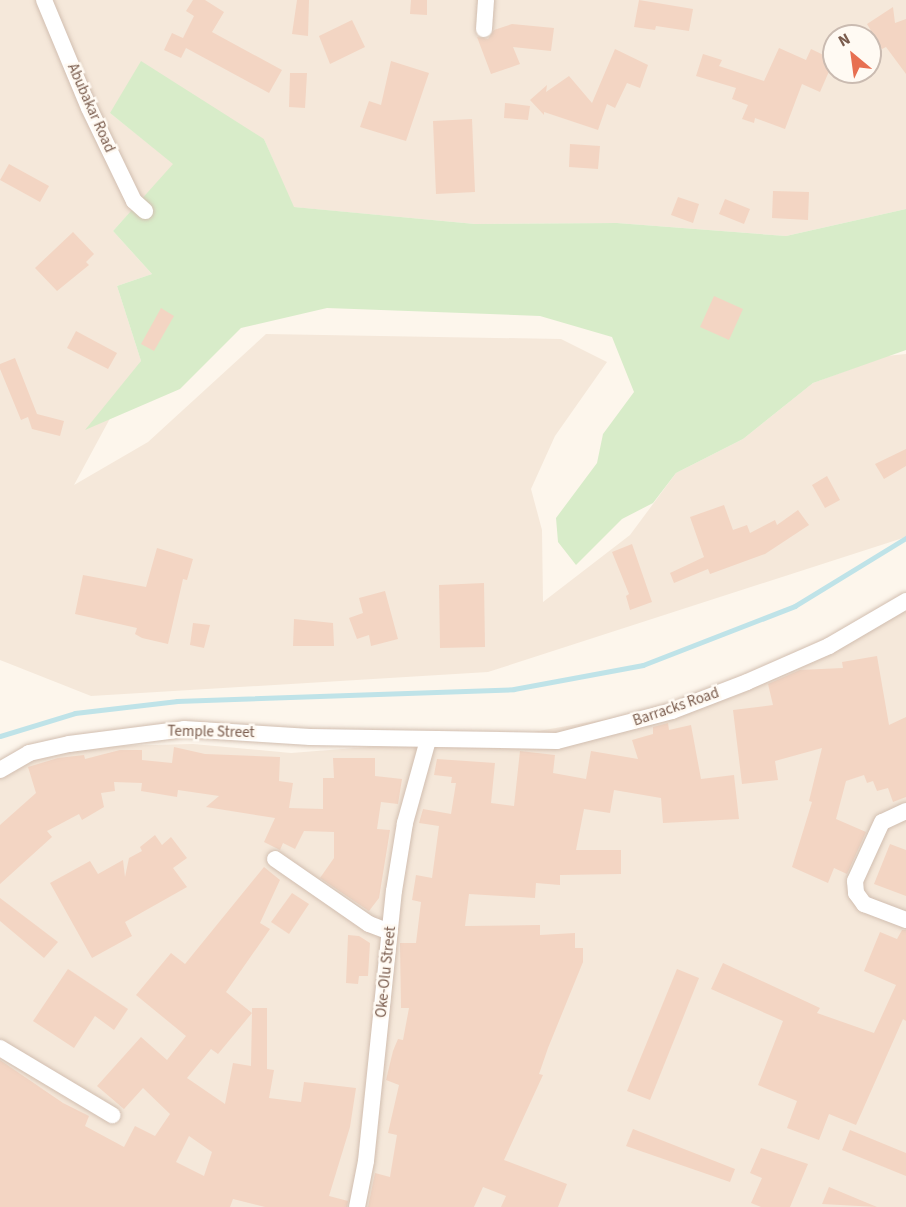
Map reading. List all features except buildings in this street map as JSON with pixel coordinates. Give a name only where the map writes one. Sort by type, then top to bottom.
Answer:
[{"type":"street","name":"Abubakar Road","points":[[44,0],[89,108],[134,201],[145,211]]},
{"type":"street","points":[[484,29],[486,0]]},
{"type":"street","name":"Barracks Road","points":[[428,740],[557,741],[672,711],[829,646],[906,601]]},
{"type":"street","name":"Temple Street","points":[[0,770],[29,753],[69,744],[184,729],[428,740]]},
{"type":"street","name":"Oke-Olu Street","points":[[357,1207],[366,1161],[390,932],[405,823],[428,740]]},
{"type":"street","points":[[906,811],[882,822],[855,881],[856,893],[864,904],[906,920]]},
{"type":"street","points":[[275,859],[369,924],[390,932]]},
{"type":"street","points":[[0,1048],[112,1115]]},
{"type":"shaded area","points":[[0,0],[906,0],[906,209],[786,236],[617,223],[475,224],[293,207],[264,139],[110,113],[174,164],[113,231],[152,274],[117,286],[141,361],[74,485],[148,442],[266,334],[561,339],[607,362],[555,436],[531,489],[542,530],[543,602],[630,535],[676,473],[743,439],[813,383],[886,356],[906,354],[906,537],[488,672],[91,696],[0,660]]},
{"type":"shaded area","points":[[906,603],[906,1207],[0,1207],[0,769],[29,748],[193,744],[291,753],[510,736],[670,708]]},
{"type":"green space","points":[[141,61],[264,139],[294,207],[475,224],[617,223],[786,236],[906,209],[906,350],[813,383],[743,439],[676,473],[653,503],[622,519],[576,565],[558,542],[556,518],[597,463],[603,434],[634,392],[612,337],[540,316],[327,308],[241,328],[180,389],[85,430],[141,361],[117,286],[152,274],[113,231],[173,164],[110,113]]},
{"type":"waterway","points":[[0,736],[75,713],[177,701],[514,689],[643,665],[795,606],[906,538]]}]
